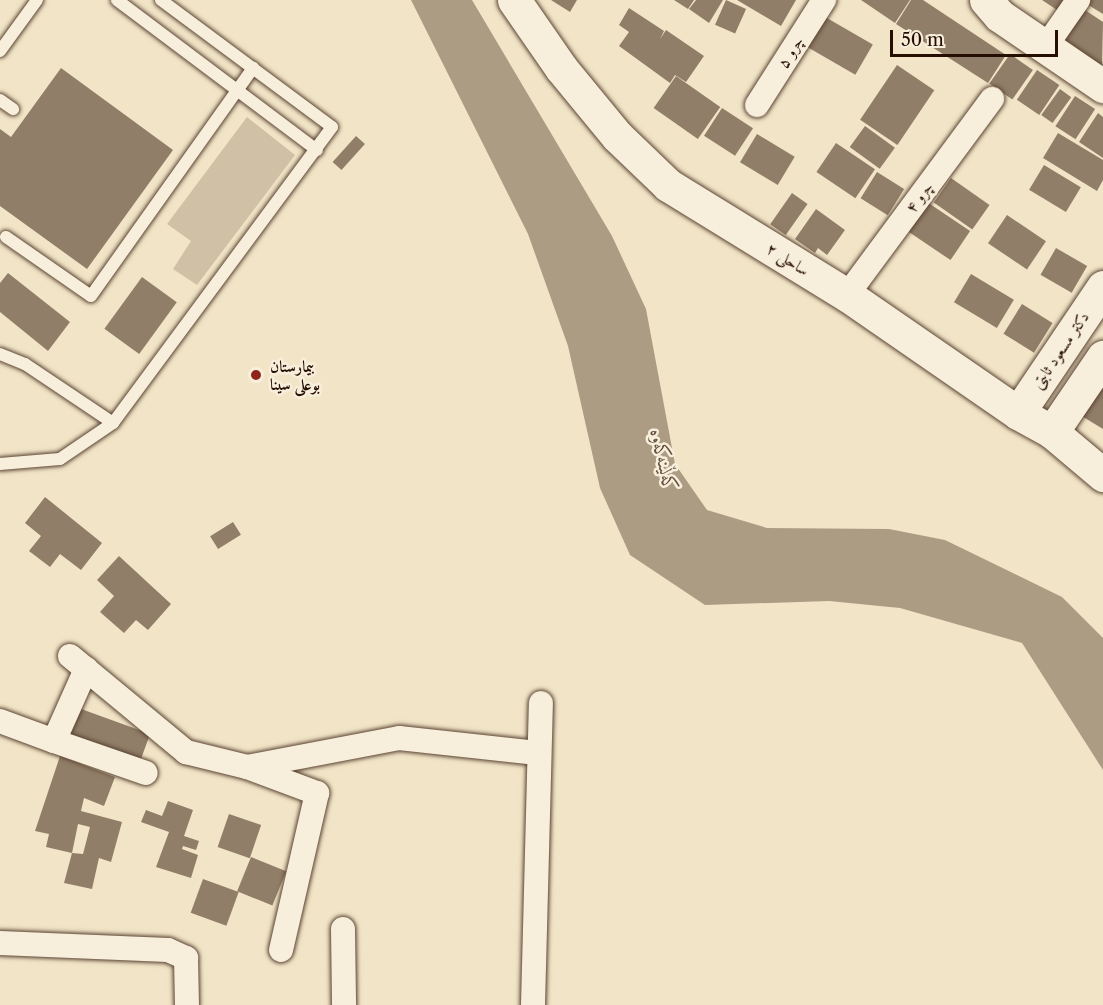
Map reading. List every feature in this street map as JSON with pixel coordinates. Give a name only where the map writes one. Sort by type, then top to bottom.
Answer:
[{"type":"street","name":"ساحلی ۲","points":[[514,0],[561,68],[616,136],[668,185],[847,295],[1018,413],[1052,432],[1103,475]]},
{"type":"street","name":"چرو ۵","points":[[757,105],[824,0]]},
{"type":"street","points":[[986,0],[1000,16],[1044,49],[1103,86]]},
{"type":"street","points":[[1044,49],[1078,0]]},
{"type":"street","name":"چرو ۴","points":[[847,295],[992,99]]},
{"type":"street","name":"دکتر مسعود ثابتی","points":[[1018,413],[1103,287]]},
{"type":"street","points":[[1052,432],[1103,357]]},
{"type":"street","points":[[54,741],[78,662],[186,752],[247,767],[317,793],[281,950]]},
{"type":"street","points":[[533,1005],[537,753],[541,703]]},
{"type":"street","points":[[0,721],[146,773]]},
{"type":"street","points":[[247,767],[399,738],[537,753]]},
{"type":"street","points":[[343,929],[344,1005]]},
{"type":"street","points":[[0,943],[168,950],[186,958],[187,1005]]},
{"type":"lane","points":[[0,51],[37,0]]},
{"type":"lane","points":[[117,0],[317,150]]},
{"type":"lane","points":[[0,464],[60,459],[113,423],[332,127],[161,0]]},
{"type":"lane","points":[[6,237],[91,296],[253,68]]},
{"type":"lane","points":[[0,100],[13,109]]},
{"type":"lane","points":[[0,354],[25,364],[113,423]]},
{"type":"shaded area","points":[[247,117],[295,155],[197,285],[173,269],[191,241],[167,224]]},
{"type":"water","name":"کەڵینەکەوە","points":[[411,0],[472,0],[612,236],[646,309],[675,464],[707,510],[767,528],[889,529],[945,540],[1062,597],[1103,638],[1103,770],[1022,643],[900,608],[829,601],[705,605],[630,555],[600,488],[568,346],[528,234]]},
{"type":"building","points":[[551,0],[577,0],[570,12]]},
{"type":"building","points":[[674,0],[694,0],[688,9]]},
{"type":"building","points":[[696,0],[723,0],[709,23],[689,9]]},
{"type":"building","points":[[726,0],[746,9],[735,34],[715,25]]},
{"type":"building","points":[[737,0],[796,0],[781,26]]},
{"type":"building","points":[[861,0],[910,0],[895,23]]},
{"type":"building","points":[[911,0],[923,0],[1006,55],[988,83],[896,24]]},
{"type":"building","points":[[1042,0],[1068,0],[1060,12]]},
{"type":"building","points":[[1087,0],[1103,0],[1103,14],[1085,3]]},
{"type":"building","points":[[629,8],[664,31],[660,39],[666,30],[704,56],[686,82],[675,75],[670,83],[619,46],[629,32],[619,25]]},
{"type":"building","points":[[1082,8],[1103,22],[1102,66],[1062,38]]},
{"type":"building","points":[[820,14],[873,44],[855,75],[802,44]]},
{"type":"building","points":[[1010,54],[1033,70],[1012,100],[989,83]]},
{"type":"building","points":[[897,65],[934,90],[897,145],[860,120]]},
{"type":"building","points":[[61,68],[173,150],[87,269],[0,206],[0,129],[11,137]]},
{"type":"building","points":[[1037,70],[1059,85],[1039,115],[1017,100]]},
{"type":"building","points":[[676,76],[720,107],[698,139],[654,108]]},
{"type":"building","points":[[1060,89],[1071,97],[1053,123],[1041,115]]},
{"type":"building","points":[[1075,96],[1095,109],[1076,139],[1055,126]]},
{"type":"building","points":[[722,108],[753,128],[735,156],[704,136]]},
{"type":"building","points":[[1098,113],[1103,117],[1103,158],[1079,142]]},
{"type":"building","points":[[865,126],[895,148],[880,169],[850,147]]},
{"type":"building","points":[[1058,133],[1103,160],[1103,180],[1097,191],[1043,158]]},
{"type":"building","points":[[757,134],[795,157],[778,185],[740,162]]},
{"type":"building","points":[[356,136],[365,144],[341,170],[333,162]]},
{"type":"building","points":[[836,143],[875,169],[855,198],[816,172]]},
{"type":"building","points":[[1044,165],[1081,187],[1066,212],[1029,190]]},
{"type":"building","points":[[877,172],[904,189],[888,215],[861,198]]},
{"type":"building","points":[[951,178],[990,205],[972,230],[934,203]]},
{"type":"building","points":[[792,193],[808,204],[786,235],[770,224]]},
{"type":"building","points":[[927,202],[970,231],[951,260],[907,231]]},
{"type":"building","points":[[816,209],[845,230],[827,255],[818,248],[815,253],[795,239]]},
{"type":"building","points":[[1007,215],[1046,241],[1027,269],[988,243]]},
{"type":"building","points":[[1056,248],[1087,266],[1072,293],[1040,275]]},
{"type":"building","points":[[8,273],[70,322],[48,351],[0,312],[0,283]]},
{"type":"building","points":[[971,274],[1014,300],[997,328],[954,302]]},
{"type":"building","points":[[142,277],[177,302],[139,354],[104,329]]},
{"type":"building","points":[[1022,304],[1053,323],[1034,353],[1003,334]]},
{"type":"building","points":[[1099,385],[1103,387],[1103,429],[1080,415]]},
{"type":"building","points":[[45,497],[102,543],[81,570],[60,554],[50,567],[29,551],[41,536],[25,523]]},
{"type":"building","points":[[233,522],[241,535],[218,549],[210,536]]},
{"type":"building","points":[[119,556],[171,604],[148,630],[136,620],[124,633],[100,612],[114,596],[97,580]]},
{"type":"building","points":[[73,706],[150,734],[138,767],[61,739]]},
{"type":"building","points":[[60,756],[115,777],[104,806],[84,798],[81,811],[122,822],[111,862],[99,858],[92,889],[64,883],[72,853],[46,847],[49,834],[35,831]],"holes":[[[78,824],[90,827],[83,854],[72,853]]]},
{"type":"building","points":[[168,801],[193,810],[184,836],[199,841],[196,850],[183,846],[182,849],[198,855],[191,878],[156,867],[169,832],[141,822],[146,810],[162,816]]},
{"type":"building","points":[[229,814],[261,825],[250,858],[218,847]]},
{"type":"building","points":[[251,857],[286,871],[272,906],[237,891]]},
{"type":"building","points":[[203,879],[239,892],[226,926],[191,913]]},
{"type":"place","name":"بیمارستان بوعلی سینا","points":[[256,375]]}]
